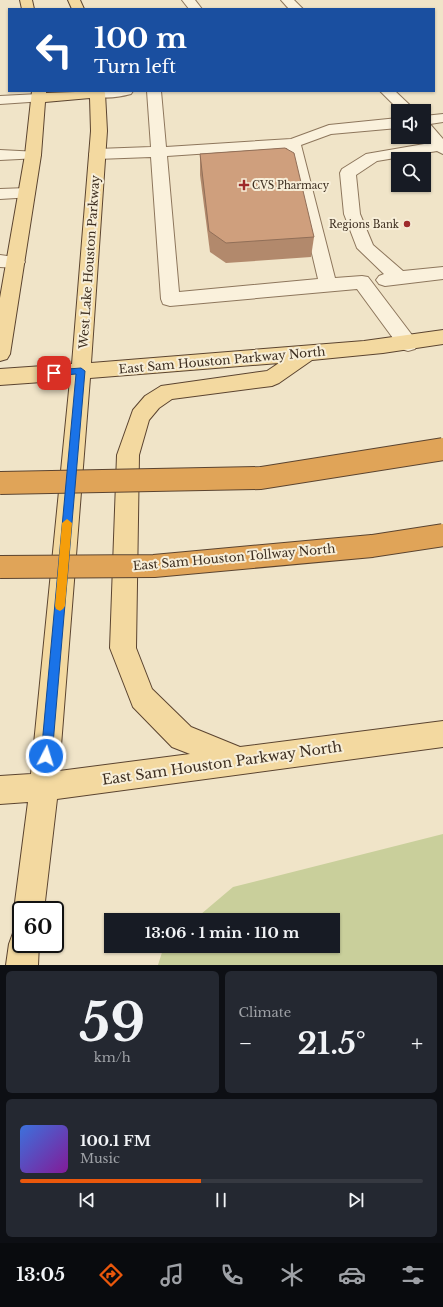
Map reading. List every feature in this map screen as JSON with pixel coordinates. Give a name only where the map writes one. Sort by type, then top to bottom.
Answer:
[{"type":"highway","points":[[0,483],[261,478],[443,449]]},
{"type":"highway","name":"East Sam Houston Tollway North","points":[[0,567],[154,566],[372,546],[443,535]]},
{"type":"main road","points":[[0,354],[8,261],[27,193],[33,155],[39,94],[98,92]]},
{"type":"main road","name":"West Lake Houston Parkway","points":[[30,901],[44,787],[81,371],[96,154],[99,131],[98,92]]},
{"type":"main road","name":"East Sam Houston Parkway North","points":[[0,377],[161,366],[408,344],[443,337]]},
{"type":"main road","points":[[238,760],[182,737],[142,698],[123,648],[128,455],[140,416],[152,402],[168,392],[272,378],[307,353]]},
{"type":"main road","name":"East Sam Houston Parkway North","points":[[0,790],[44,787],[238,760],[443,734]]},
{"type":"main road","points":[[22,965],[23,953]]},
{"type":"lane","points":[[188,0],[195,8]]},
{"type":"lane","points":[[287,0],[296,8]]},
{"type":"lane","points":[[154,92],[170,299],[362,282],[443,273]]},
{"type":"lane","points":[[388,92],[401,104]]},
{"type":"lane","points":[[0,100],[39,94]]},
{"type":"lane","points":[[431,119],[443,118]]},
{"type":"lane","points":[[96,154],[185,151],[293,143],[329,130],[391,124]]},
{"type":"lane","points":[[431,135],[442,148]]},
{"type":"lane","points":[[293,143],[328,285]]},
{"type":"lane","points":[[399,278],[366,248],[352,214],[348,173],[372,157],[442,148]]},
{"type":"lane","points":[[0,155],[33,155]]},
{"type":"lane","points":[[0,194],[27,193]]},
{"type":"lane","points":[[362,282],[408,344]]},
{"type":"green space","points":[[443,834],[443,965],[158,965],[162,953],[340,953],[340,913],[202,913],[233,887]]},
{"type":"building","name":"CVS Pharmacy","points":[[285,148],[294,153],[314,237],[226,243],[209,231],[200,154]]},
{"type":"slow traffic","points":[[60,606],[67,523]]},
{"type":"place","name":"CVS Pharmacy","points":[[244,185]]},
{"type":"place","name":"Regions Bank","points":[[407,224]]},
{"type":"route","points":[[46,756],[81,371],[54,373]]}]
